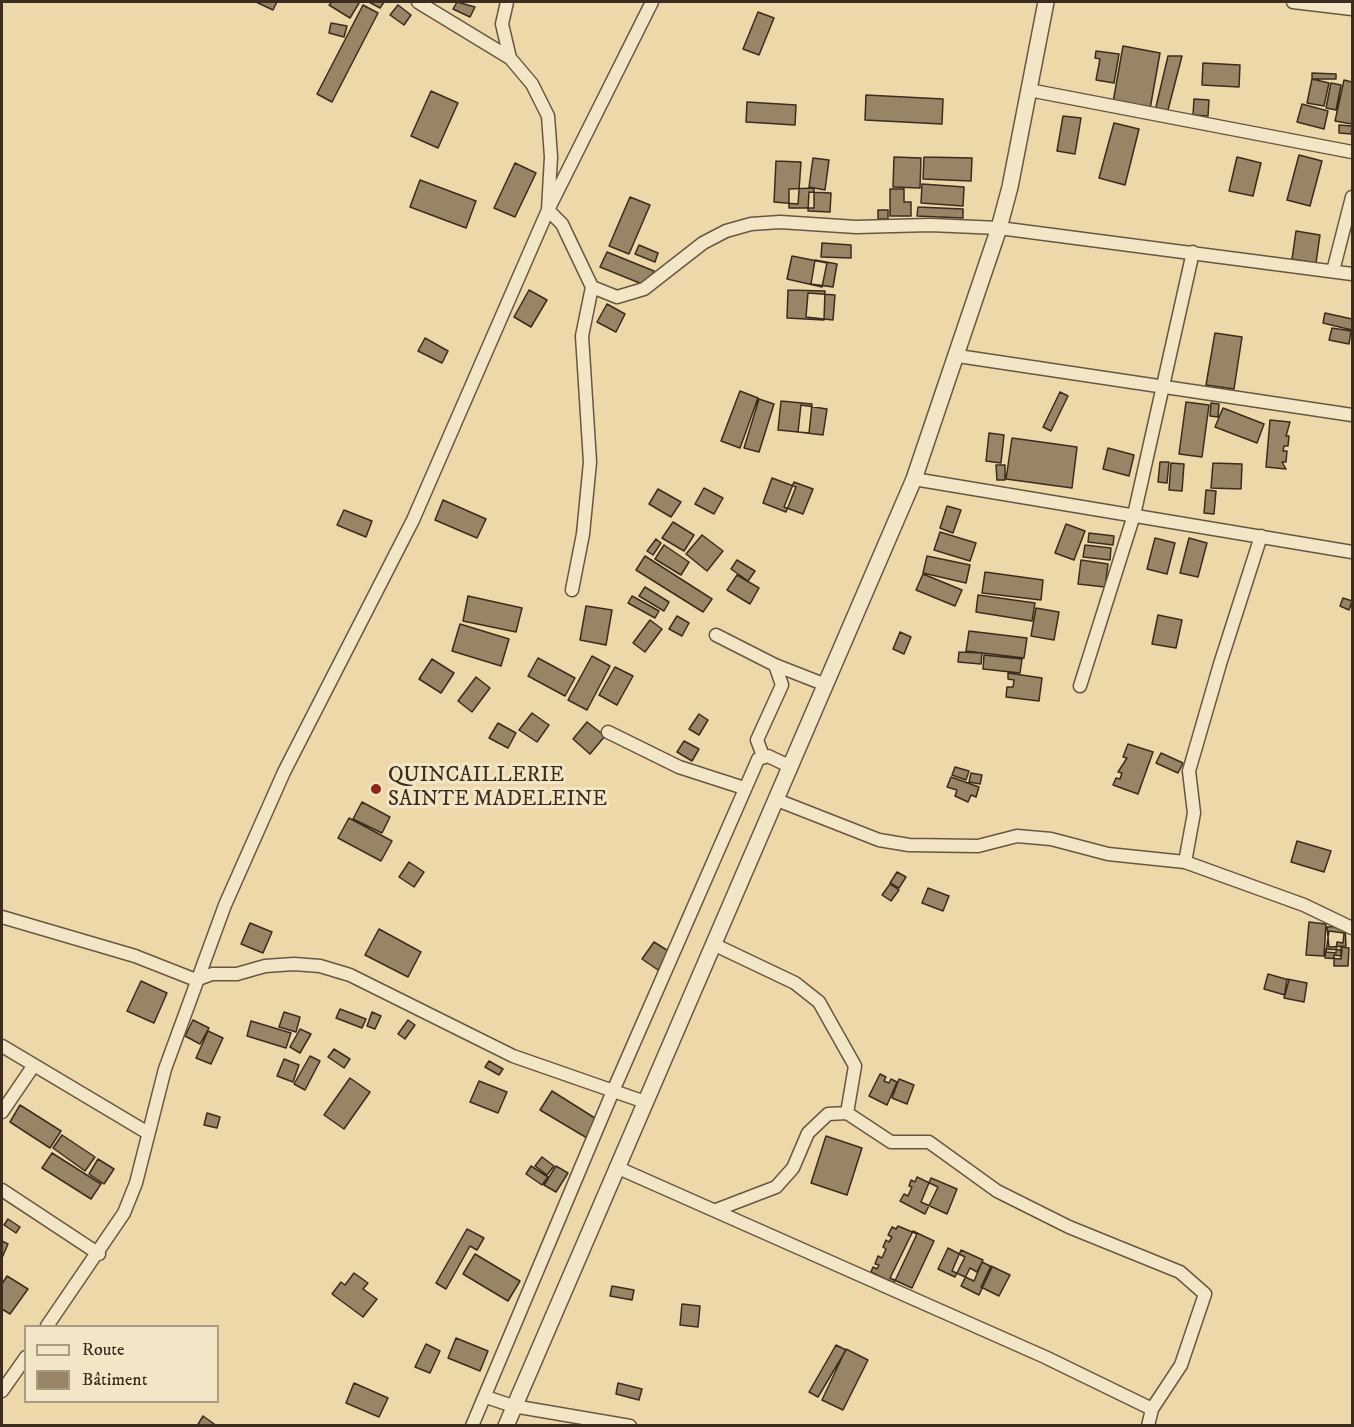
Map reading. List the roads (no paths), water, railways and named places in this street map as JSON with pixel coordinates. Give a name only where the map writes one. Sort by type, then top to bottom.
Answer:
[{"type":"street","points":[[418,2],[510,58],[532,84],[548,116],[551,158],[548,210],[562,224],[592,287],[582,336],[590,462],[582,534],[572,590]]},
{"type":"street","points":[[507,2],[502,24],[510,58]]},
{"type":"street","points":[[48,1325],[99,1254],[124,1213],[136,1183],[165,1069],[225,905],[284,772],[413,520],[548,210],[652,2]]},
{"type":"street","points":[[506,1425],[914,479],[958,356],[999,228],[1046,2]]},
{"type":"street","points":[[1293,2],[1353,9]]},
{"type":"street","points":[[1029,90],[1353,152]]},
{"type":"street","points":[[1333,271],[1353,197]]},
{"type":"street","points":[[592,287],[618,297],[644,290],[703,243],[726,231],[751,224],[780,222],[856,226],[930,225],[999,228],[1353,274]]},
{"type":"street","points":[[1080,686],[1134,515],[1165,387],[1193,252]]},
{"type":"street","points":[[958,356],[1353,415]]},
{"type":"street","points":[[914,479],[1353,552]]},
{"type":"street","points":[[1185,862],[1194,813],[1189,771],[1261,536]]},
{"type":"street","points":[[716,635],[775,665],[826,685]]},
{"type":"street","points":[[775,665],[782,685],[757,740],[763,756],[790,767]]},
{"type":"street","points":[[608,732],[679,767],[744,788]]},
{"type":"street","points":[[472,1425],[486,1397],[613,1090],[744,788],[758,759],[763,756]]},
{"type":"street","points":[[777,800],[879,840],[909,845],[978,846],[1017,837],[1051,839],[1108,854],[1185,862],[1304,905],[1353,928]]},
{"type":"street","points":[[2,917],[135,956],[196,980],[212,974],[237,974],[265,966],[294,963],[320,966],[350,975],[513,1056],[645,1102]]},
{"type":"street","points":[[713,944],[776,973],[810,993],[819,1002],[855,1065],[847,1113]]},
{"type":"street","points":[[2,1046],[148,1133]]},
{"type":"street","points":[[2,1112],[34,1065]]},
{"type":"street","points":[[716,1210],[776,1187],[793,1168],[808,1133],[828,1114],[847,1113],[891,1142],[929,1142],[997,1191],[1069,1227],[1180,1272],[1205,1294],[1181,1365],[1152,1409],[1148,1425]]},
{"type":"street","points":[[616,1167],[1034,1352],[1152,1409]]},
{"type":"street","points":[[2,1190],[99,1254]]},
{"type":"street","points":[[2,1391],[24,1360]]},
{"type":"street","points":[[486,1397],[513,1406],[630,1425]]},
{"type":"place","name":"QUINCAILLERIE SAINTE MADELEINE","points":[[376,789]]}]
